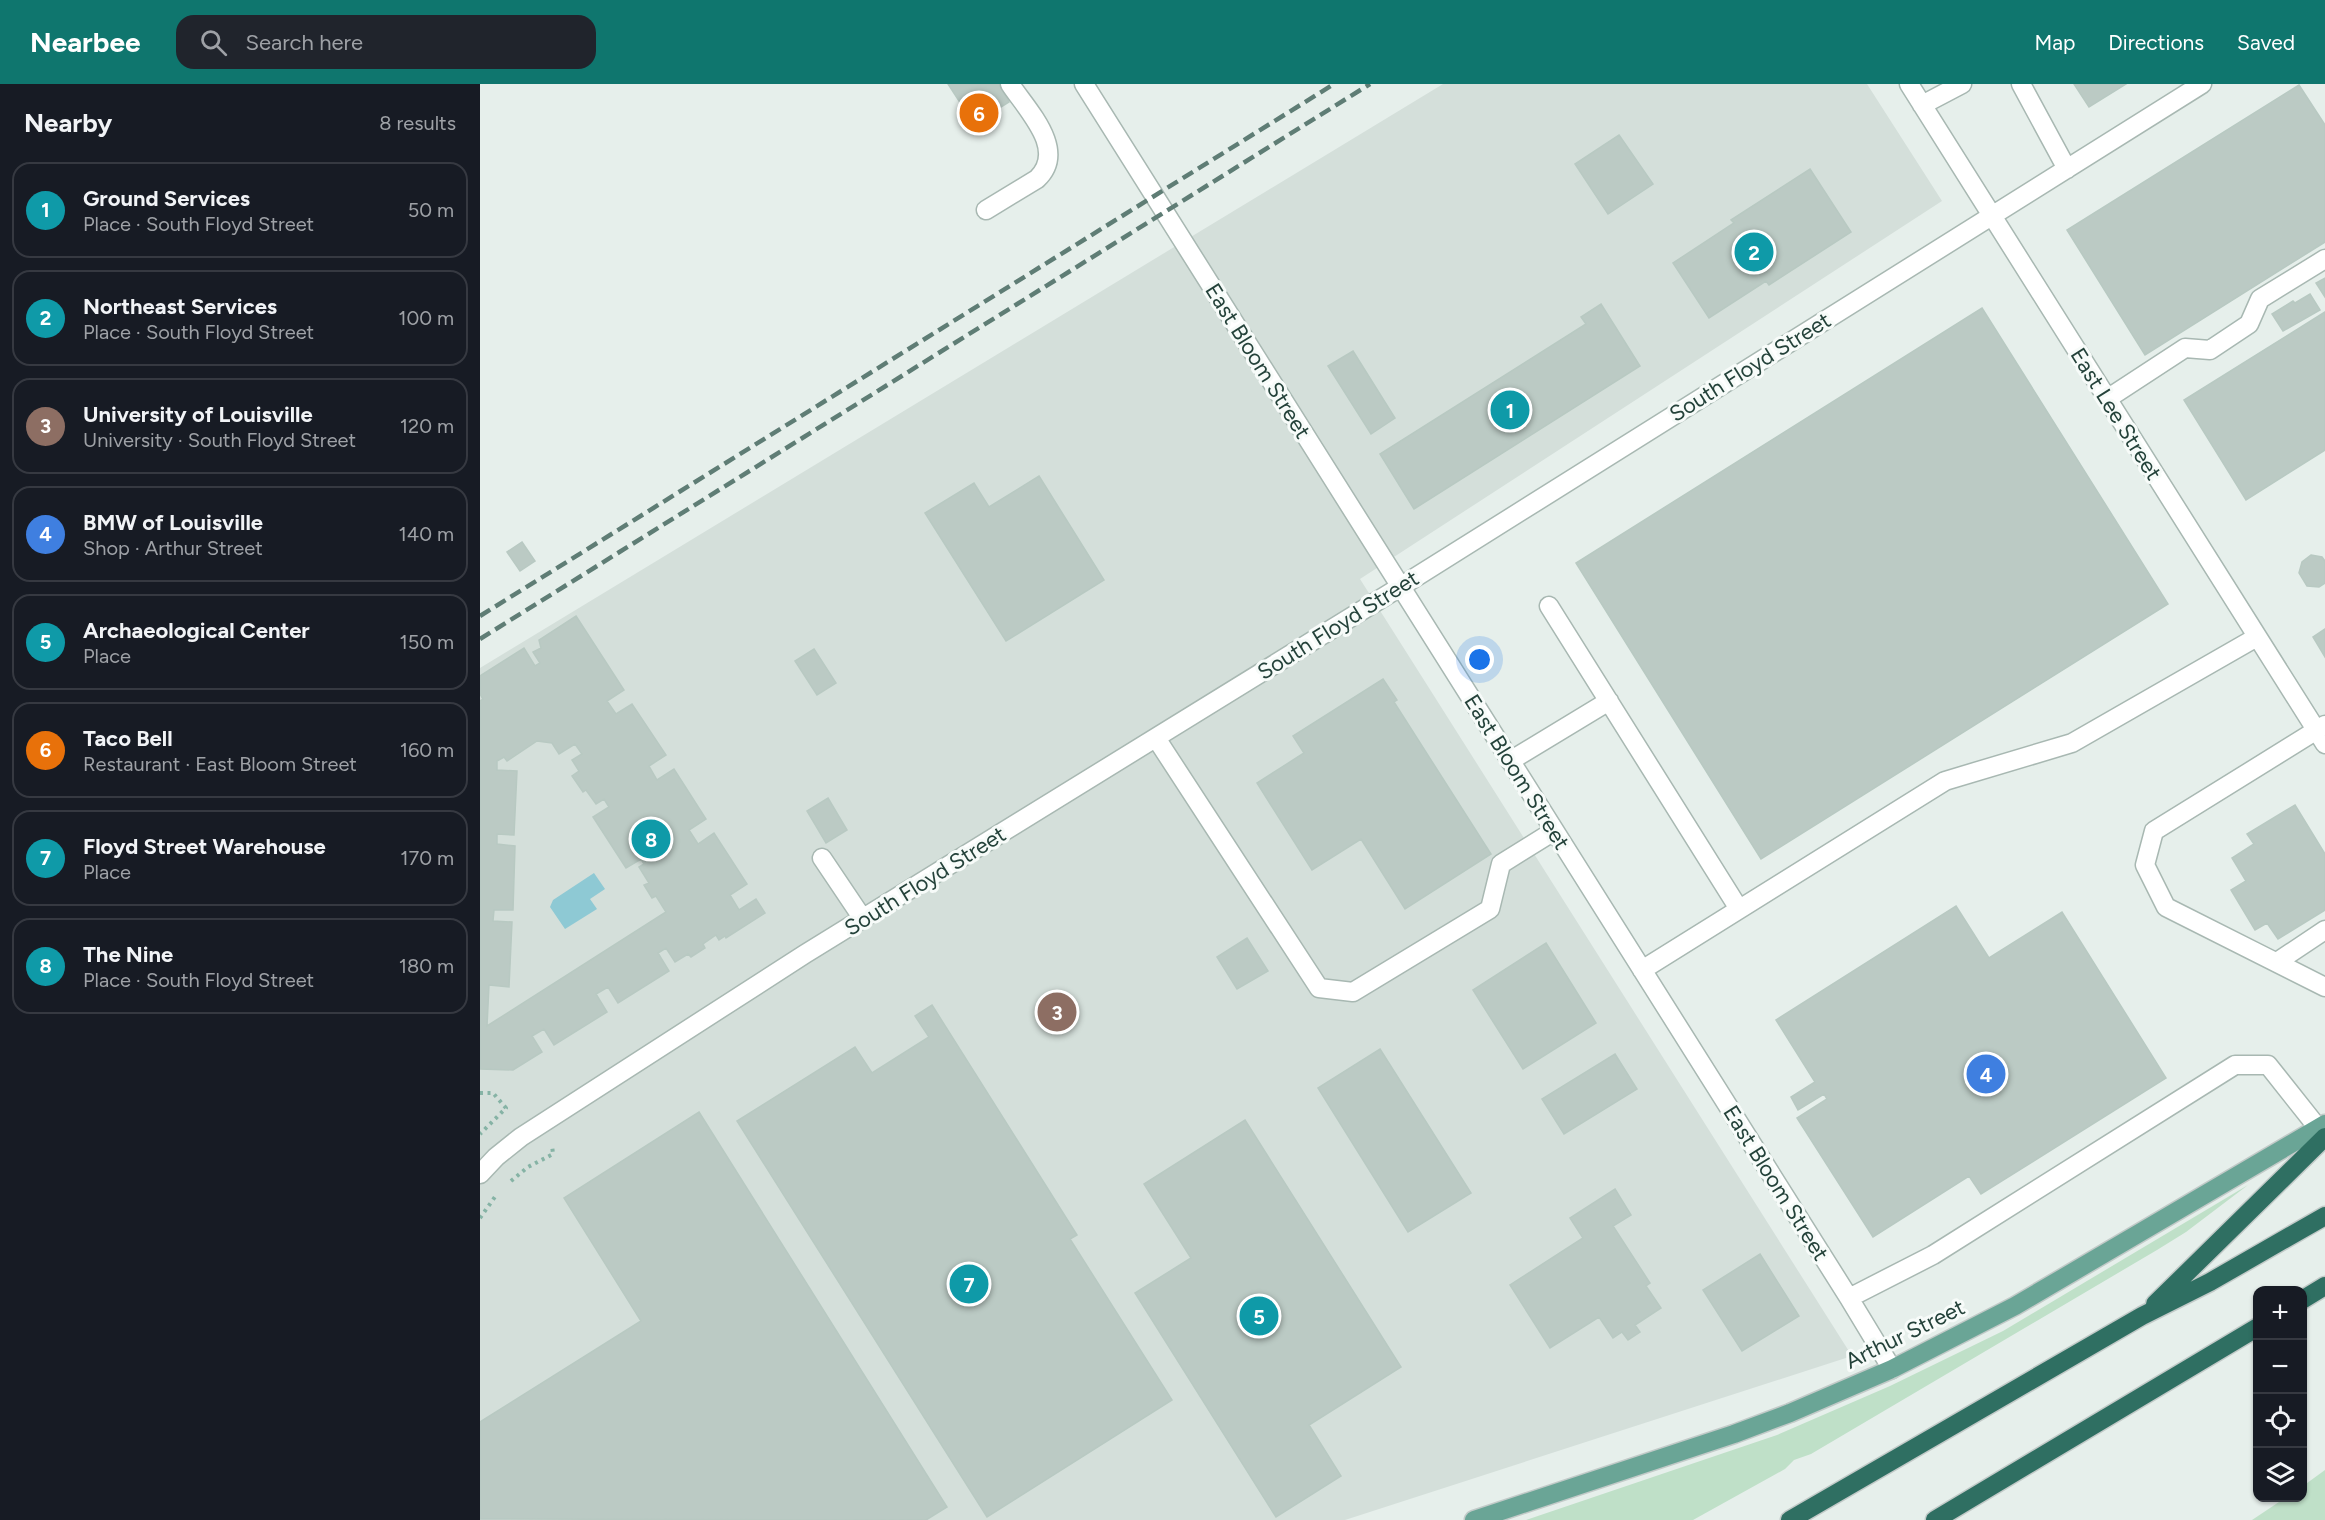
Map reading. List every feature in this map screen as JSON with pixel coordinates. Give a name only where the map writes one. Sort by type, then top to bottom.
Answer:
[{"type":"highway","points":[[2142,1316],[2323,1130]]},
{"type":"highway","points":[[1790,1520],[2142,1316],[2210,1282],[2325,1216]]},
{"type":"highway","points":[[2307,1297],[2325,1286]]},
{"type":"highway","points":[[1935,1520],[2253,1330]]},
{"type":"main road","name":"Arthur Street","points":[[1474,1520],[1734,1434],[1892,1369],[2015,1306],[2323,1130]]},
{"type":"street","points":[[987,210],[1037,179],[1048,163],[1047,141],[1010,84]]},
{"type":"street","name":"East Bloom Street","points":[[1084,84],[1850,1298],[1892,1369]]},
{"type":"street","name":"East Lee Street","points":[[1909,84],[2257,637],[2322,732]]},
{"type":"street","points":[[1922,105],[1962,84]]},
{"type":"street","points":[[2021,84],[2067,169]]},
{"type":"street","name":"South Floyd Street","points":[[480,1174],[496,1157],[521,1137],[862,919],[1401,587],[2202,84]]},
{"type":"street","points":[[2106,399],[2185,348],[2210,350],[2249,324],[2260,299],[2325,259]]},
{"type":"street","points":[[1549,606],[1739,909]]},
{"type":"street","points":[[1642,970],[1945,781],[2072,743],[2257,637]]},
{"type":"street","points":[[1510,761],[1609,701]]},
{"type":"street","points":[[2322,732],[2154,831],[2145,865],[2166,907],[2325,987]]},
{"type":"street","points":[[1156,738],[1319,988],[1353,992],[1490,909],[1501,864],[1554,831]]},
{"type":"street","points":[[822,858],[862,919]]},
{"type":"street","points":[[2277,962],[2325,930]]},
{"type":"street","points":[[1850,1298],[1934,1255],[2235,1065],[2268,1065],[2323,1130]]},
{"type":"path","points":[[480,1093],[493,1093],[506,1108],[480,1134]]},
{"type":"path","points":[[480,1218],[502,1188],[528,1167],[553,1154]]},
{"type":"shaded area","points":[[1443,84],[1867,84],[1942,201],[1360,579],[1852,1356],[1345,1520],[480,1520],[480,668]]},
{"type":"green space","points":[[2248,1185],[2186,1232],[2157,1250],[1811,1454],[1794,1460],[1785,1469],[1693,1520],[1526,1520],[1777,1435],[1890,1386],[2003,1331]]},
{"type":"green space","points":[[2325,1470],[2325,1520],[2252,1520],[2279,1502],[2307,1502],[2307,1483]]},
{"type":"water","points":[[594,873],[605,889],[590,899],[597,909],[565,929],[550,907],[553,900]]},
{"type":"building","points":[[948,84],[999,84],[1009,102],[974,124]]},
{"type":"building","points":[[2074,84],[2126,84],[2089,107]]},
{"type":"building","points":[[2299,85],[2325,125],[2325,242],[2145,355],[2067,230]]},
{"type":"building","points":[[1619,135],[1653,184],[1608,214],[1575,164]]},
{"type":"building","points":[[1810,169],[1851,232],[1769,285],[1766,281],[1709,318],[1673,263],[1734,223],[1731,220]]},
{"type":"building","points":[[2325,278],[2325,297],[2316,283]]},
{"type":"building","points":[[2310,294],[2320,310],[2283,331],[2272,314]]},
{"type":"building","points":[[1601,304],[1640,366],[1414,509],[1380,454],[1586,324],[1581,317]]},
{"type":"building","points":[[1982,308],[2168,604],[1761,859],[1576,563]]},
{"type":"building","points":[[2325,312],[2325,450],[2246,500],[2184,400]]},
{"type":"building","points":[[1353,351],[1395,418],[1371,434],[1328,366]]},
{"type":"building","points":[[1039,476],[1104,580],[1006,641],[925,513],[974,483],[989,507]]},
{"type":"building","points":[[522,542],[535,561],[520,571],[507,552]]},
{"type":"building","points":[[2311,555],[2322,557],[2325,561],[2325,583],[2319,587],[2307,586],[2299,573],[2302,562]]},
{"type":"building","points":[[576,616],[624,690],[607,701],[616,714],[632,704],[666,755],[649,766],[657,780],[674,769],[706,819],[689,830],[698,844],[714,833],[747,884],[730,895],[739,910],[756,899],[765,913],[726,938],[725,936],[719,940],[716,935],[703,944],[705,948],[691,957],[688,954],[675,962],[666,948],[658,953],[669,971],[618,1003],[608,987],[596,994],[607,1012],[554,1045],[544,1029],[532,1036],[542,1052],[513,1070],[480,1069],[480,701],[483,699],[480,694],[480,676],[524,648],[535,666],[540,663],[533,652],[541,648],[539,640]],"holes":[[[537,741],[552,743],[559,754],[575,744],[582,754],[572,760],[579,771],[572,776],[583,792],[586,790],[596,804],[604,799],[609,807],[593,817],[626,868],[641,859],[644,864],[639,867],[649,883],[644,885],[652,898],[656,896],[666,912],[487,1026],[489,985],[509,987],[512,922],[493,921],[494,910],[513,910],[515,846],[497,844],[497,834],[514,835],[517,771],[497,770],[497,761],[504,757],[507,761]]]},
{"type":"building","points":[[2325,629],[2325,657],[2313,637]]},
{"type":"building","points":[[814,649],[836,683],[817,695],[795,661]]},
{"type":"building","points":[[1383,679],[1397,700],[1394,702],[1491,854],[1405,909],[1361,839],[1312,870],[1257,783],[1304,753],[1293,736]]},
{"type":"building","points":[[828,798],[847,830],[826,843],[807,811]]},
{"type":"building","points":[[2295,805],[2325,854],[2325,910],[2278,939],[2267,923],[2255,930],[2231,890],[2246,881],[2232,858],[2254,844],[2247,834]]},
{"type":"building","points":[[1956,906],[1989,958],[2062,912],[2166,1078],[1981,1194],[1969,1176],[1873,1237],[1797,1118],[1827,1099],[1824,1094],[1798,1110],[1791,1097],[1815,1082],[1776,1020]]},
{"type":"building","points":[[1247,938],[1268,971],[1237,989],[1217,957]]},
{"type":"building","points":[[1546,943],[1596,1023],[1523,1069],[1473,990]]},
{"type":"building","points":[[932,1005],[1077,1235],[1070,1239],[1172,1400],[987,1517],[737,1121],[855,1047],[872,1073],[929,1037],[915,1016]]},
{"type":"building","points":[[1380,1049],[1471,1193],[1408,1232],[1318,1088]]},
{"type":"building","points":[[1615,1054],[1637,1089],[1564,1134],[1542,1099]]},
{"type":"building","points":[[699,1112],[947,1507],[926,1520],[480,1519],[480,1422],[641,1321],[564,1198]]},
{"type":"building","points":[[1245,1120],[1401,1367],[1309,1425],[1341,1476],[1276,1517],[1135,1293],[1191,1258],[1144,1184]]},
{"type":"building","points":[[1615,1189],[1631,1215],[1613,1226],[1650,1283],[1646,1286],[1661,1308],[1635,1325],[1640,1332],[1628,1340],[1622,1332],[1613,1338],[1599,1317],[1550,1348],[1510,1285],[1583,1238],[1570,1218]]},
{"type":"building","points":[[1760,1254],[1799,1316],[1742,1351],[1703,1290]]},
{"type":"railway","points":[[480,616],[1334,84]]},
{"type":"railway","points":[[480,639],[1370,84]]},
{"type":"place","name":"Taco Bell","points":[[979,113]]},
{"type":"place","name":"Northeast Services","points":[[1754,252]]},
{"type":"place","name":"Ground Services","points":[[1510,410]]},
{"type":"place","name":"The Nine","points":[[651,839]]},
{"type":"place","name":"University of Louisville","points":[[1057,1012]]},
{"type":"place","name":"BMW of Louisville","points":[[1986,1074]]},
{"type":"place","name":"Floyd Street Warehouse","points":[[969,1284]]},
{"type":"place","name":"Archaeological Center","points":[[1259,1316]]}]
